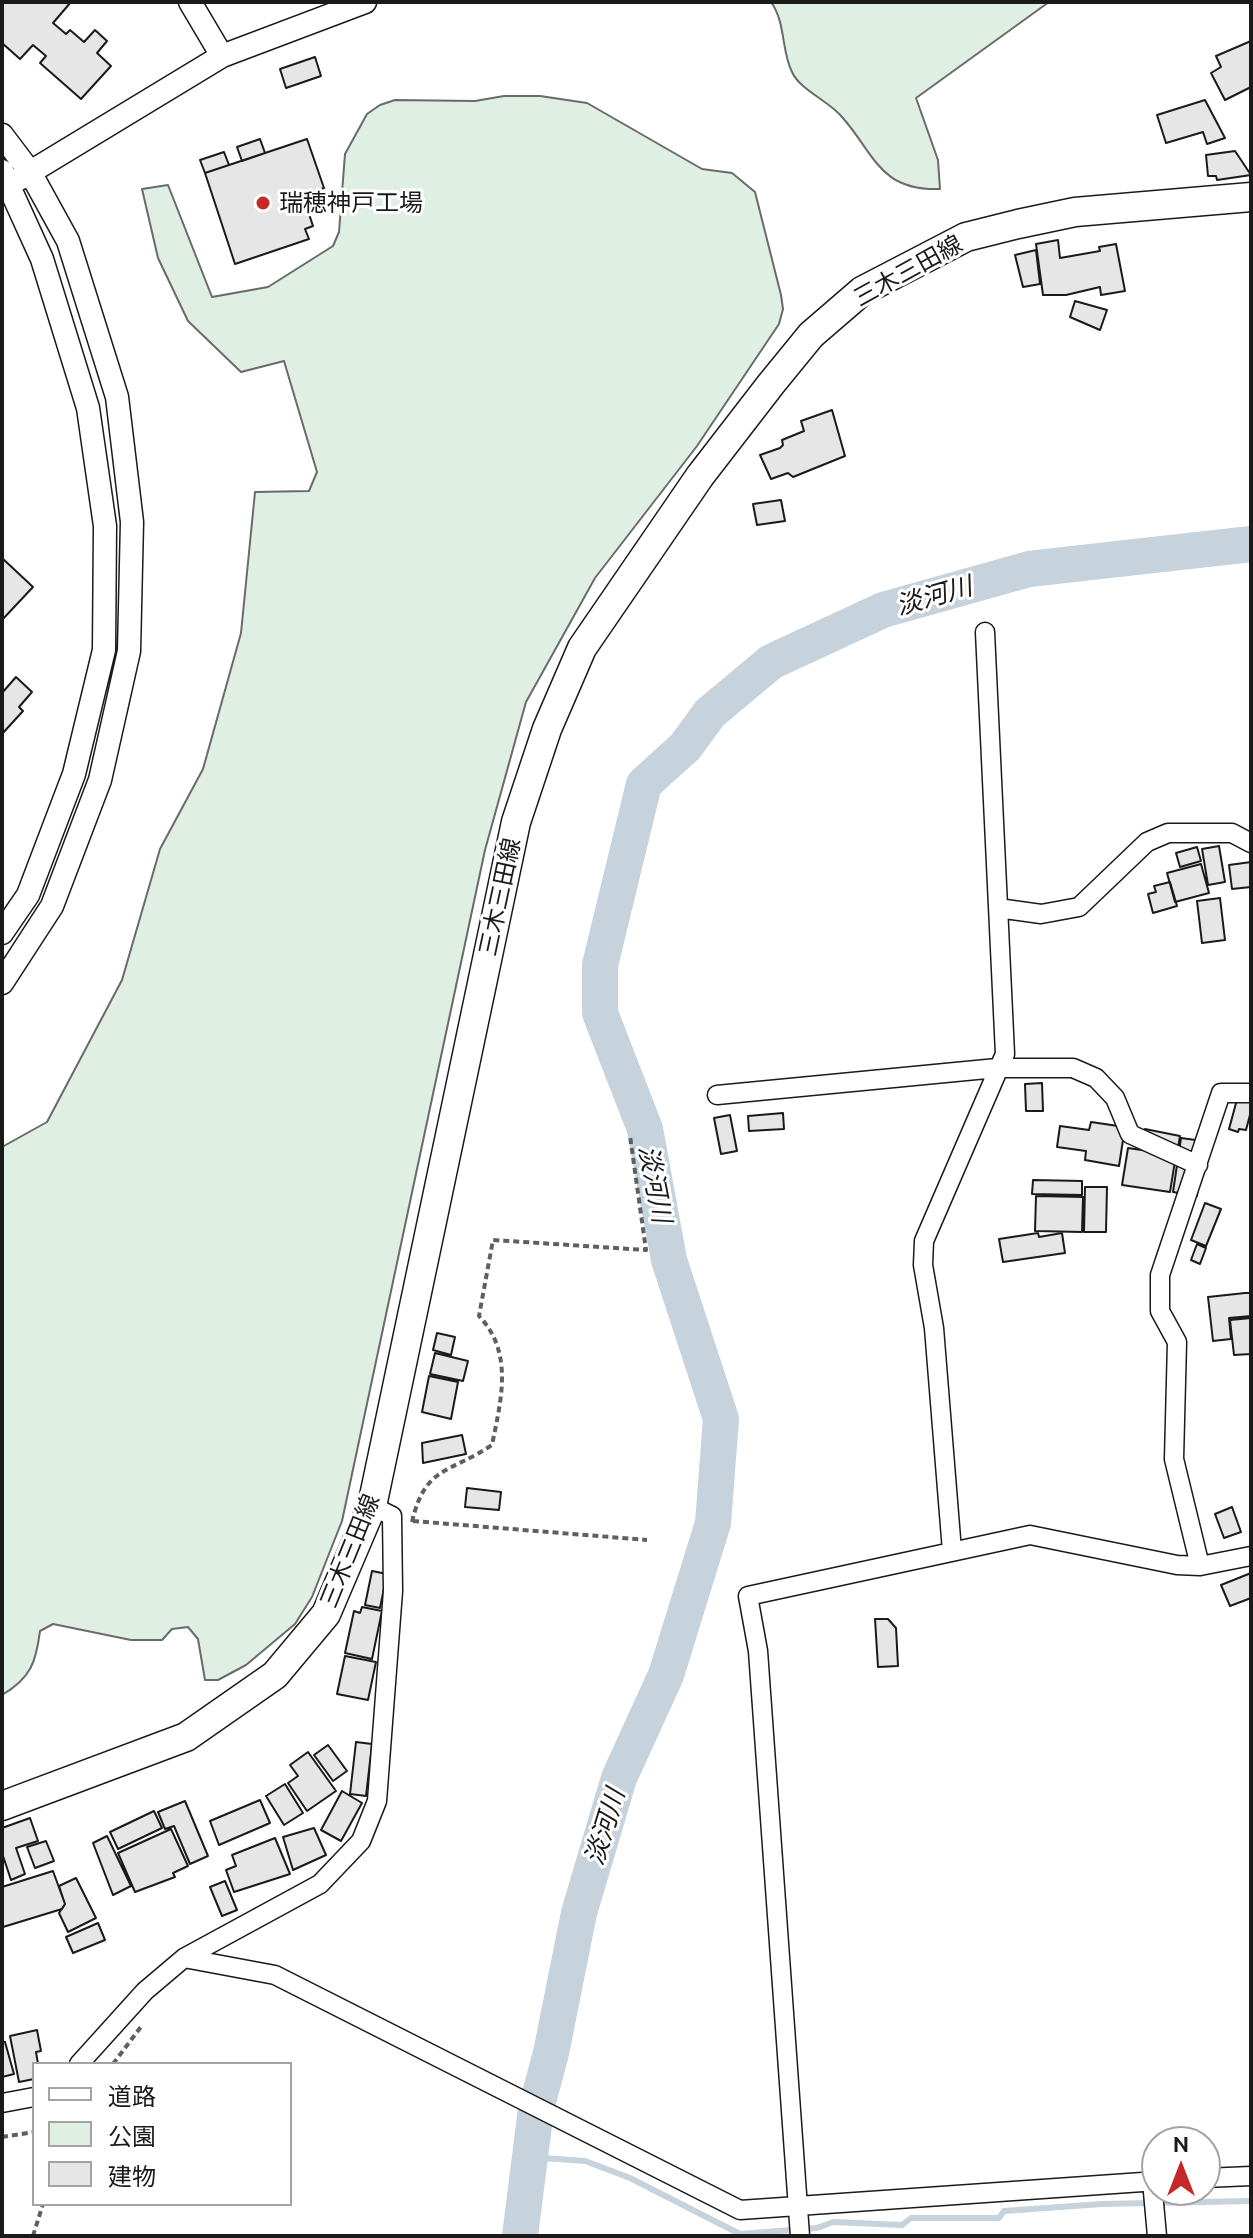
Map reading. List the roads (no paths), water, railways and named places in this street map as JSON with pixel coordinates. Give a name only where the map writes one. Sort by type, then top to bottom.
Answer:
[{"type":"main road","name":"三木三田線","points":[[2,1806],[186,1737],[275,1675],[326,1614],[372,1506],[516,822],[547,729],[582,648],[700,476],[771,384],[811,335],[862,291],[966,237],[1075,212],[1251,197]]},
{"type":"street","points":[[190,2],[222,56]]},
{"type":"street","points":[[2,933],[28,895],[74,774],[104,650],[105,526],[88,408],[42,259],[4,181],[30,172],[222,56],[365,2]]},
{"type":"street","points":[[2,135],[30,172],[68,241],[117,397],[132,522],[129,651],[100,780],[52,906],[2,983]]},
{"type":"street","points":[[952,1551],[934,1328],[923,1265],[924,1241],[1005,1054],[985,632]]},
{"type":"street","points":[[998,908],[1041,914],[1079,907],[1147,842],[1168,833],[1232,833],[1251,843]]},
{"type":"street","points":[[717,1095],[997,1068],[1073,1068],[1096,1078],[1115,1098],[1130,1134],[1198,1165]]},
{"type":"street","points":[[1200,1566],[1174,1459],[1177,1342],[1160,1311],[1160,1275],[1221,1093],[1251,1093]]},
{"type":"street","points":[[81,2062],[145,1991],[184,1958],[320,1884],[361,1841],[377,1801],[393,1591],[392,1516],[372,1506]]},
{"type":"street","points":[[799,2221],[758,1651],[748,1596],[1030,1535],[1177,1565],[1200,1566],[1251,1556]]},
{"type":"street","points":[[184,1958],[275,1975],[497,2084],[593,2137],[740,2210],[799,2221],[1141,2183]]},
{"type":"street","points":[[2,2103],[32,2097]]},
{"type":"street","points":[[1221,2177],[1251,2176]]},
{"type":"street","points":[[1156,2206],[1157,2234]]},
{"type":"waterway","name":"淡河川","points":[[520,2236],[536,2109],[551,2053],[579,1913],[619,1778],[666,1675],[713,1523],[721,1419],[669,1260],[645,1129],[600,1013],[600,965],[644,784],[685,747],[710,713],[771,662],[883,610],[1029,569],[1251,544]]},
{"type":"waterway","points":[[529,2157],[585,2161],[630,2178],[740,2234],[817,2228],[833,2222],[902,2225],[911,2218],[999,2218],[1004,2211],[1102,2204],[1251,2201]]},
{"type":"place","name":"瑞穂神戸工場","points":[[263,203]]}]
